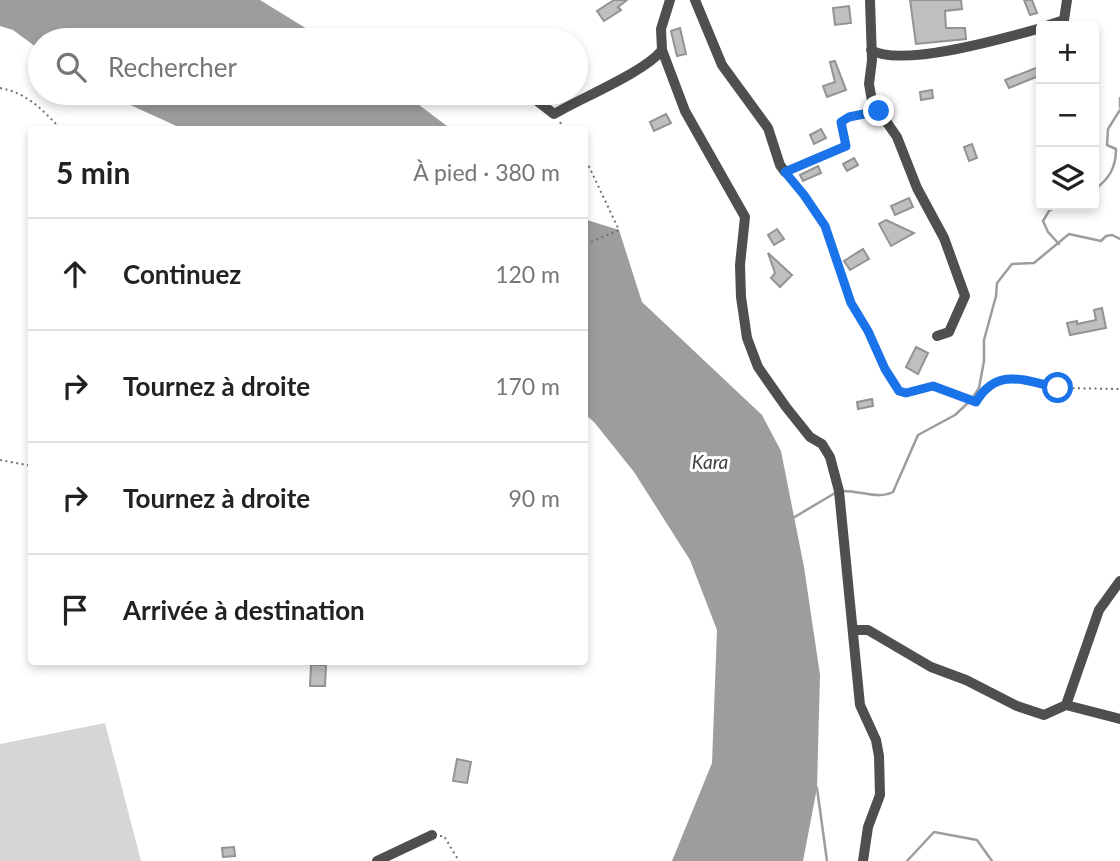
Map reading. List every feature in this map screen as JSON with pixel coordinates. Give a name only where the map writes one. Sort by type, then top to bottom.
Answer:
[{"type":"street","points":[[670,0],[661,29],[662,50],[685,111],[746,217],[740,265],[747,338],[758,366],[810,438],[822,444],[830,457],[839,491],[860,705],[876,740],[880,772],[880,795],[868,827],[863,861]]},
{"type":"street","points":[[695,0],[722,65],[768,128],[780,165],[785,172]]},
{"type":"street","points":[[870,0],[869,84],[872,101],[897,137],[917,188],[944,238],[965,296],[949,332],[937,336]]},
{"type":"street","points":[[1061,21],[1064,20],[1067,0]]},
{"type":"street","points":[[871,50],[881,55],[922,54],[981,44],[1036,29]]},
{"type":"street","points":[[588,96],[656,58],[662,50]]},
{"type":"street","points":[[542,105],[554,114],[571,105]]},
{"type":"street","points":[[1066,705],[1099,610],[1120,581]]},
{"type":"street","points":[[853,630],[868,630],[931,667],[966,680],[1017,706],[1044,715],[1066,705],[1120,719]]},
{"type":"street","points":[[377,861],[432,835]]},
{"type":"path","points":[[0,88],[28,98]]},
{"type":"path","points":[[38,105],[58,126]]},
{"type":"path","points":[[879,111],[849,117],[841,122],[846,146],[785,172],[825,226],[851,303],[899,391],[906,393],[933,386],[976,402],[988,385],[998,380],[1030,379],[1058,388],[1120,389]]},
{"type":"path","points":[[588,164],[619,230],[588,243]]},
{"type":"path","points":[[0,460],[28,465]]},
{"type":"path","points":[[432,835],[444,836],[459,861]]},
{"type":"shaded area","points":[[105,723],[141,861],[0,861],[0,744]]},
{"type":"water","points":[[0,0],[260,0],[306,28],[28,28],[28,41],[13,30],[0,26]]},
{"type":"water","points":[[130,105],[419,105],[447,126],[176,126]]},
{"type":"water","name":"Kara","points":[[588,220],[619,230],[642,302],[762,415],[781,451],[804,567],[820,675],[817,788],[803,861],[672,861],[712,763],[717,630],[690,560],[634,472],[588,417]]},
{"type":"building","points":[[614,0],[627,0],[618,7],[621,10],[604,21],[597,11]]},
{"type":"building","points":[[910,0],[961,0],[962,9],[945,11],[946,28],[965,28],[966,39],[916,44]]},
{"type":"building","points":[[1024,0],[1032,0],[1037,13],[1030,15]]},
{"type":"building","points":[[849,6],[851,23],[835,25],[833,8]]},
{"type":"building","points":[[680,28],[686,54],[677,56],[671,31]]},
{"type":"building","points":[[835,61],[846,90],[827,97],[823,86],[835,82],[830,62]]},
{"type":"building","points":[[1036,68],[1036,77],[1009,88],[1005,80]]},
{"type":"building","points":[[932,90],[933,98],[921,100],[920,92]]},
{"type":"building","points":[[666,114],[671,123],[654,131],[650,122]]},
{"type":"building","points":[[821,129],[826,138],[814,144],[810,135]]},
{"type":"building","points":[[972,144],[977,158],[969,161],[964,147]]},
{"type":"building","points":[[854,158],[858,165],[847,171],[843,164]]},
{"type":"building","points":[[818,166],[821,173],[803,181],[800,175]]},
{"type":"building","points":[[909,198],[913,207],[895,215],[891,206]]},
{"type":"building","points":[[886,220],[914,233],[891,246],[879,224]]},
{"type":"building","points":[[777,229],[784,239],[774,245],[768,235]]},
{"type":"building","points":[[863,249],[869,259],[850,270],[844,261]]},
{"type":"building","points":[[768,253],[792,275],[780,287],[771,278],[775,273]]},
{"type":"building","points":[[1102,308],[1106,328],[1070,335],[1067,323],[1096,320],[1094,310]]},
{"type":"building","points":[[916,347],[928,353],[918,374],[906,367]]},
{"type":"building","points":[[872,399],[873,406],[858,409],[857,402]]},
{"type":"building","points":[[311,665],[326,665],[325,686],[310,686]]},
{"type":"building","points":[[457,759],[471,762],[467,783],[453,781]]},
{"type":"building","points":[[234,847],[235,856],[223,857],[222,848]]},
{"type":"waterway","points":[[1120,98],[1120,107]]},
{"type":"waterway","points":[[1099,186],[1113,167],[1116,149],[1107,145],[1108,129],[1120,110]]},
{"type":"waterway","points":[[1051,210],[1043,221],[1048,232],[1059,244]]},
{"type":"waterway","points":[[841,491],[874,495],[893,492],[918,435],[955,415],[971,400],[979,388],[984,361],[984,340],[997,283],[1012,264],[1034,263],[1069,234],[1101,241],[1112,235],[1120,239]]},
{"type":"waterway","points":[[793,518],[835,493]]},
{"type":"waterway","points":[[817,788],[827,861]]},
{"type":"waterway","points":[[907,861],[934,832],[977,840],[992,861]]},
{"type":"route","points":[[879,111],[849,117],[841,122],[846,146],[785,172],[825,226],[851,303],[899,391],[906,393],[927,385],[944,388],[957,396],[976,402],[988,385],[998,380],[1030,379],[1058,388]]}]
